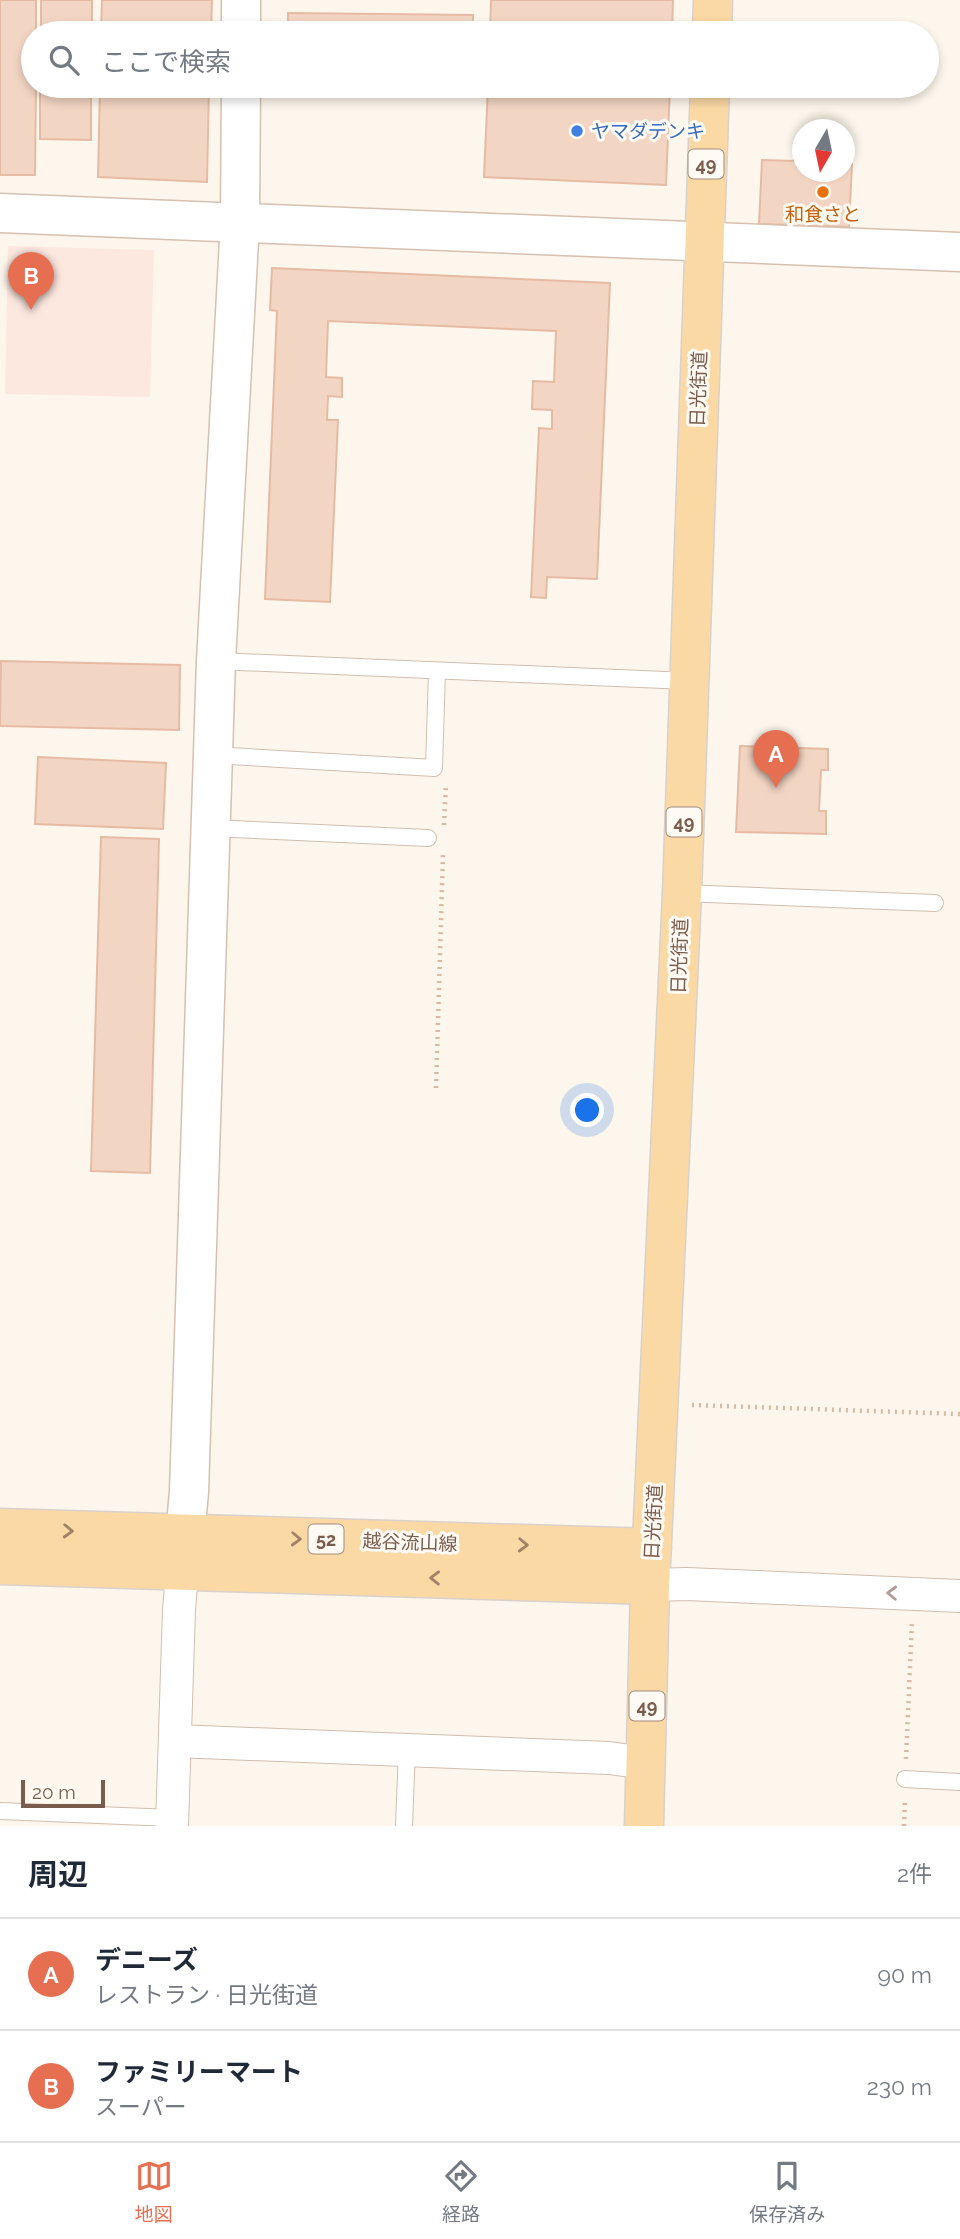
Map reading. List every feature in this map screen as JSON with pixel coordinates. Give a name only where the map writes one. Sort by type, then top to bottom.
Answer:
[{"type":"main road","points":[[712,21],[713,0]]},
{"type":"main road","name":"日光街道","points":[[644,1826],[651,1567],[682,893],[709,98]]},
{"type":"main road","name":"越谷流山線","points":[[0,1528],[185,1535],[651,1567]]},
{"type":"main road","name":"越谷流山線","points":[[0,1565],[583,1582],[651,1567]]},
{"type":"street","points":[[241,0],[241,21]]},
{"type":"street","points":[[172,1822],[182,1572],[189,1492],[216,661],[240,222],[241,98]]},
{"type":"street","points":[[0,213],[960,253]]},
{"type":"street","points":[[651,1567],[687,1584],[960,1596]]},
{"type":"street","points":[[176,1741],[609,1758],[646,1763]]},
{"type":"lane","points":[[216,661],[688,681]]},
{"type":"lane","points":[[213,755],[433,768],[437,671]]},
{"type":"lane","points":[[210,828],[436,838]]},
{"type":"lane","points":[[682,893],[935,903]]},
{"type":"lane","points":[[404,1826],[407,1749]]},
{"type":"lane","points":[[905,1779],[960,1782]]},
{"type":"lane","points":[[0,1811],[172,1822]]},
{"type":"path","points":[[436,838],[446,783]]},
{"type":"path","points":[[436,1088],[444,852]]},
{"type":"path","points":[[688,1405],[960,1414]]},
{"type":"path","points":[[904,1826],[913,1594]]},
{"type":"shaded area","points":[[8,246],[154,250],[150,397],[5,394]]},
{"type":"building","points":[[0,0],[36,0],[36,21],[21,21],[21,98],[36,98],[35,175],[0,175]]},
{"type":"building","points":[[41,0],[92,0],[92,21],[41,21]]},
{"type":"building","points":[[102,0],[212,0],[211,21],[101,21]]},
{"type":"building","points":[[491,0],[673,0],[672,21],[490,21]]},
{"type":"building","points":[[288,13],[473,15],[473,21],[288,21]]},
{"type":"building","points":[[40,98],[91,98],[91,140],[40,139]]},
{"type":"building","points":[[100,98],[209,98],[207,182],[98,177]]},
{"type":"building","name":"ヤマダデンキ","points":[[487,98],[670,98],[666,185],[484,177]]},
{"type":"building","points":[[762,160],[792,161],[792,182],[851,182],[849,227],[759,224]]},
{"type":"building","points":[[272,268],[610,283],[597,579],[547,577],[546,598],[531,597],[539,428],[552,429],[552,410],[532,409],[533,381],[554,382],[556,331],[328,321],[326,377],[342,378],[342,397],[328,396],[327,420],[338,420],[330,602],[265,599],[277,311],[270,310]]},
{"type":"building","points":[[1,661],[180,665],[179,730],[0,726]]},
{"type":"building","points":[[740,746],[828,749],[828,770],[821,770],[819,811],[826,811],[826,834],[736,832]]},
{"type":"building","points":[[38,757],[166,763],[163,829],[35,824]]},
{"type":"building","points":[[101,837],[159,839],[150,1173],[91,1171]]},
{"type":"place","name":"ヤマダデンキ","points":[[577,131]]},
{"type":"place","name":"和食さと","points":[[823,192]]},
{"type":"place","name":"ファミリーマート","points":[[31,310]]},
{"type":"place","name":"デニーズ","points":[[776,788]]}]
